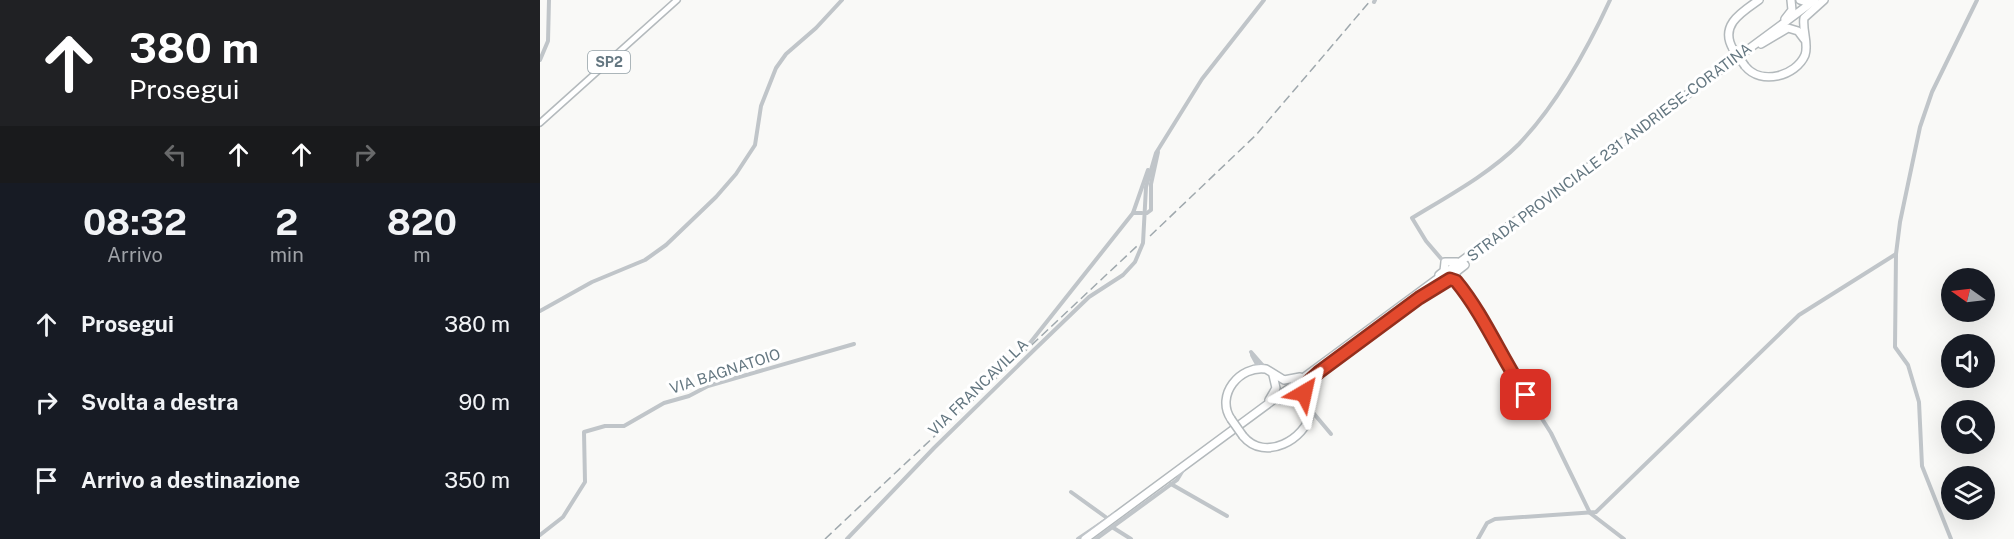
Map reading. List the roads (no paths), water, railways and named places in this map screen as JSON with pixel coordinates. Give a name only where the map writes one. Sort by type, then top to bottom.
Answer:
[{"type":"highway","points":[[1759,0],[1731,22],[1728,34],[1732,49],[1745,66],[1761,77],[1779,76],[1804,57],[1804,18],[1823,0]]},
{"type":"highway","points":[[1760,43],[1788,16],[1792,10],[1791,0]]},
{"type":"highway","points":[[1800,0],[1806,2],[1813,0]]},
{"type":"highway","name":"STRADA PROVINCIALE 231 ANDRIESE-CORATINA","points":[[1760,43],[1813,0]]},
{"type":"highway","name":"STRADA PROVINCIALE 231 ANDRIESE-CORATINA","points":[[1085,539],[1760,43],[1823,0]]},
{"type":"highway","points":[[1760,43],[1788,28],[1798,31],[1804,39]]},
{"type":"highway","points":[[1408,302],[1442,273],[1445,262],[1455,263],[1472,251],[1478,252]]},
{"type":"highway","points":[[1419,298],[1446,280],[1456,281],[1456,272],[1478,252]]},
{"type":"highway","name":"STRADA PROVINCIALE 231 ANDRIESE-CORATINA","points":[[1094,539],[1183,470],[1319,372],[1478,252]]},
{"type":"highway","points":[[1306,377],[1284,380],[1266,370],[1249,371],[1234,382],[1226,395],[1225,407],[1243,436],[1259,449],[1274,449],[1313,416]]},
{"type":"highway","points":[[1250,417],[1275,393],[1276,383],[1266,370]]},
{"type":"highway","points":[[1313,416],[1305,387],[1319,372]]},
{"type":"highway","points":[[1281,400],[1295,397],[1313,416]]},
{"type":"main road","name":"SP2","points":[[540,123],[677,0]]},
{"type":"street","points":[[540,60],[548,41],[549,0]]},
{"type":"street","points":[[540,311],[592,282],[645,260],[666,245],[716,197],[736,174],[755,145],[761,106],[776,68],[786,54],[816,28],[842,0]]},
{"type":"street","points":[[1026,348],[1133,213],[1158,149],[1202,79],[1264,0]]},
{"type":"street","points":[[1445,262],[1426,242],[1412,218],[1467,182],[1518,144],[1556,96],[1583,53],[1610,0]]},
{"type":"street","points":[[1951,539],[1922,466],[1919,402],[1910,370],[1895,347],[1896,254],[1900,222],[1920,127],[1932,92],[1977,0]]},
{"type":"street","points":[[1133,213],[1144,213],[1151,210],[1151,184],[1158,149]]},
{"type":"street","name":"VIA FRANCAVILLA","points":[[847,539],[934,448],[1098,291],[1123,275],[1135,262],[1143,243],[1146,179]]},
{"type":"street","points":[[1478,539],[1487,523],[1495,519],[1590,513],[1604,506],[1798,315],[1896,254]]},
{"type":"street","points":[[1456,281],[1479,311],[1489,335],[1551,433],[1590,513],[1624,539]]},
{"type":"street","name":"VIA BAGNATOIO","points":[[540,535],[563,517],[583,488],[585,482],[584,432],[605,426],[624,426],[664,403],[689,396],[708,386],[854,344]]},
{"type":"street","points":[[1249,371],[1255,359],[1266,370]]},
{"type":"street","points":[[1313,416],[1331,434]]},
{"type":"street","points":[[1094,539],[1182,476],[1183,470]]},
{"type":"street","points":[[1171,484],[1227,516]]},
{"type":"street","points":[[1071,492],[1107,518]]},
{"type":"street","points":[[1078,539],[1107,518],[1122,513]]},
{"type":"street","points":[[1112,527],[1131,539]]},
{"type":"railway","points":[[1150,236],[1256,135],[1371,0]]},
{"type":"railway","points":[[825,539],[1137,246]]}]
